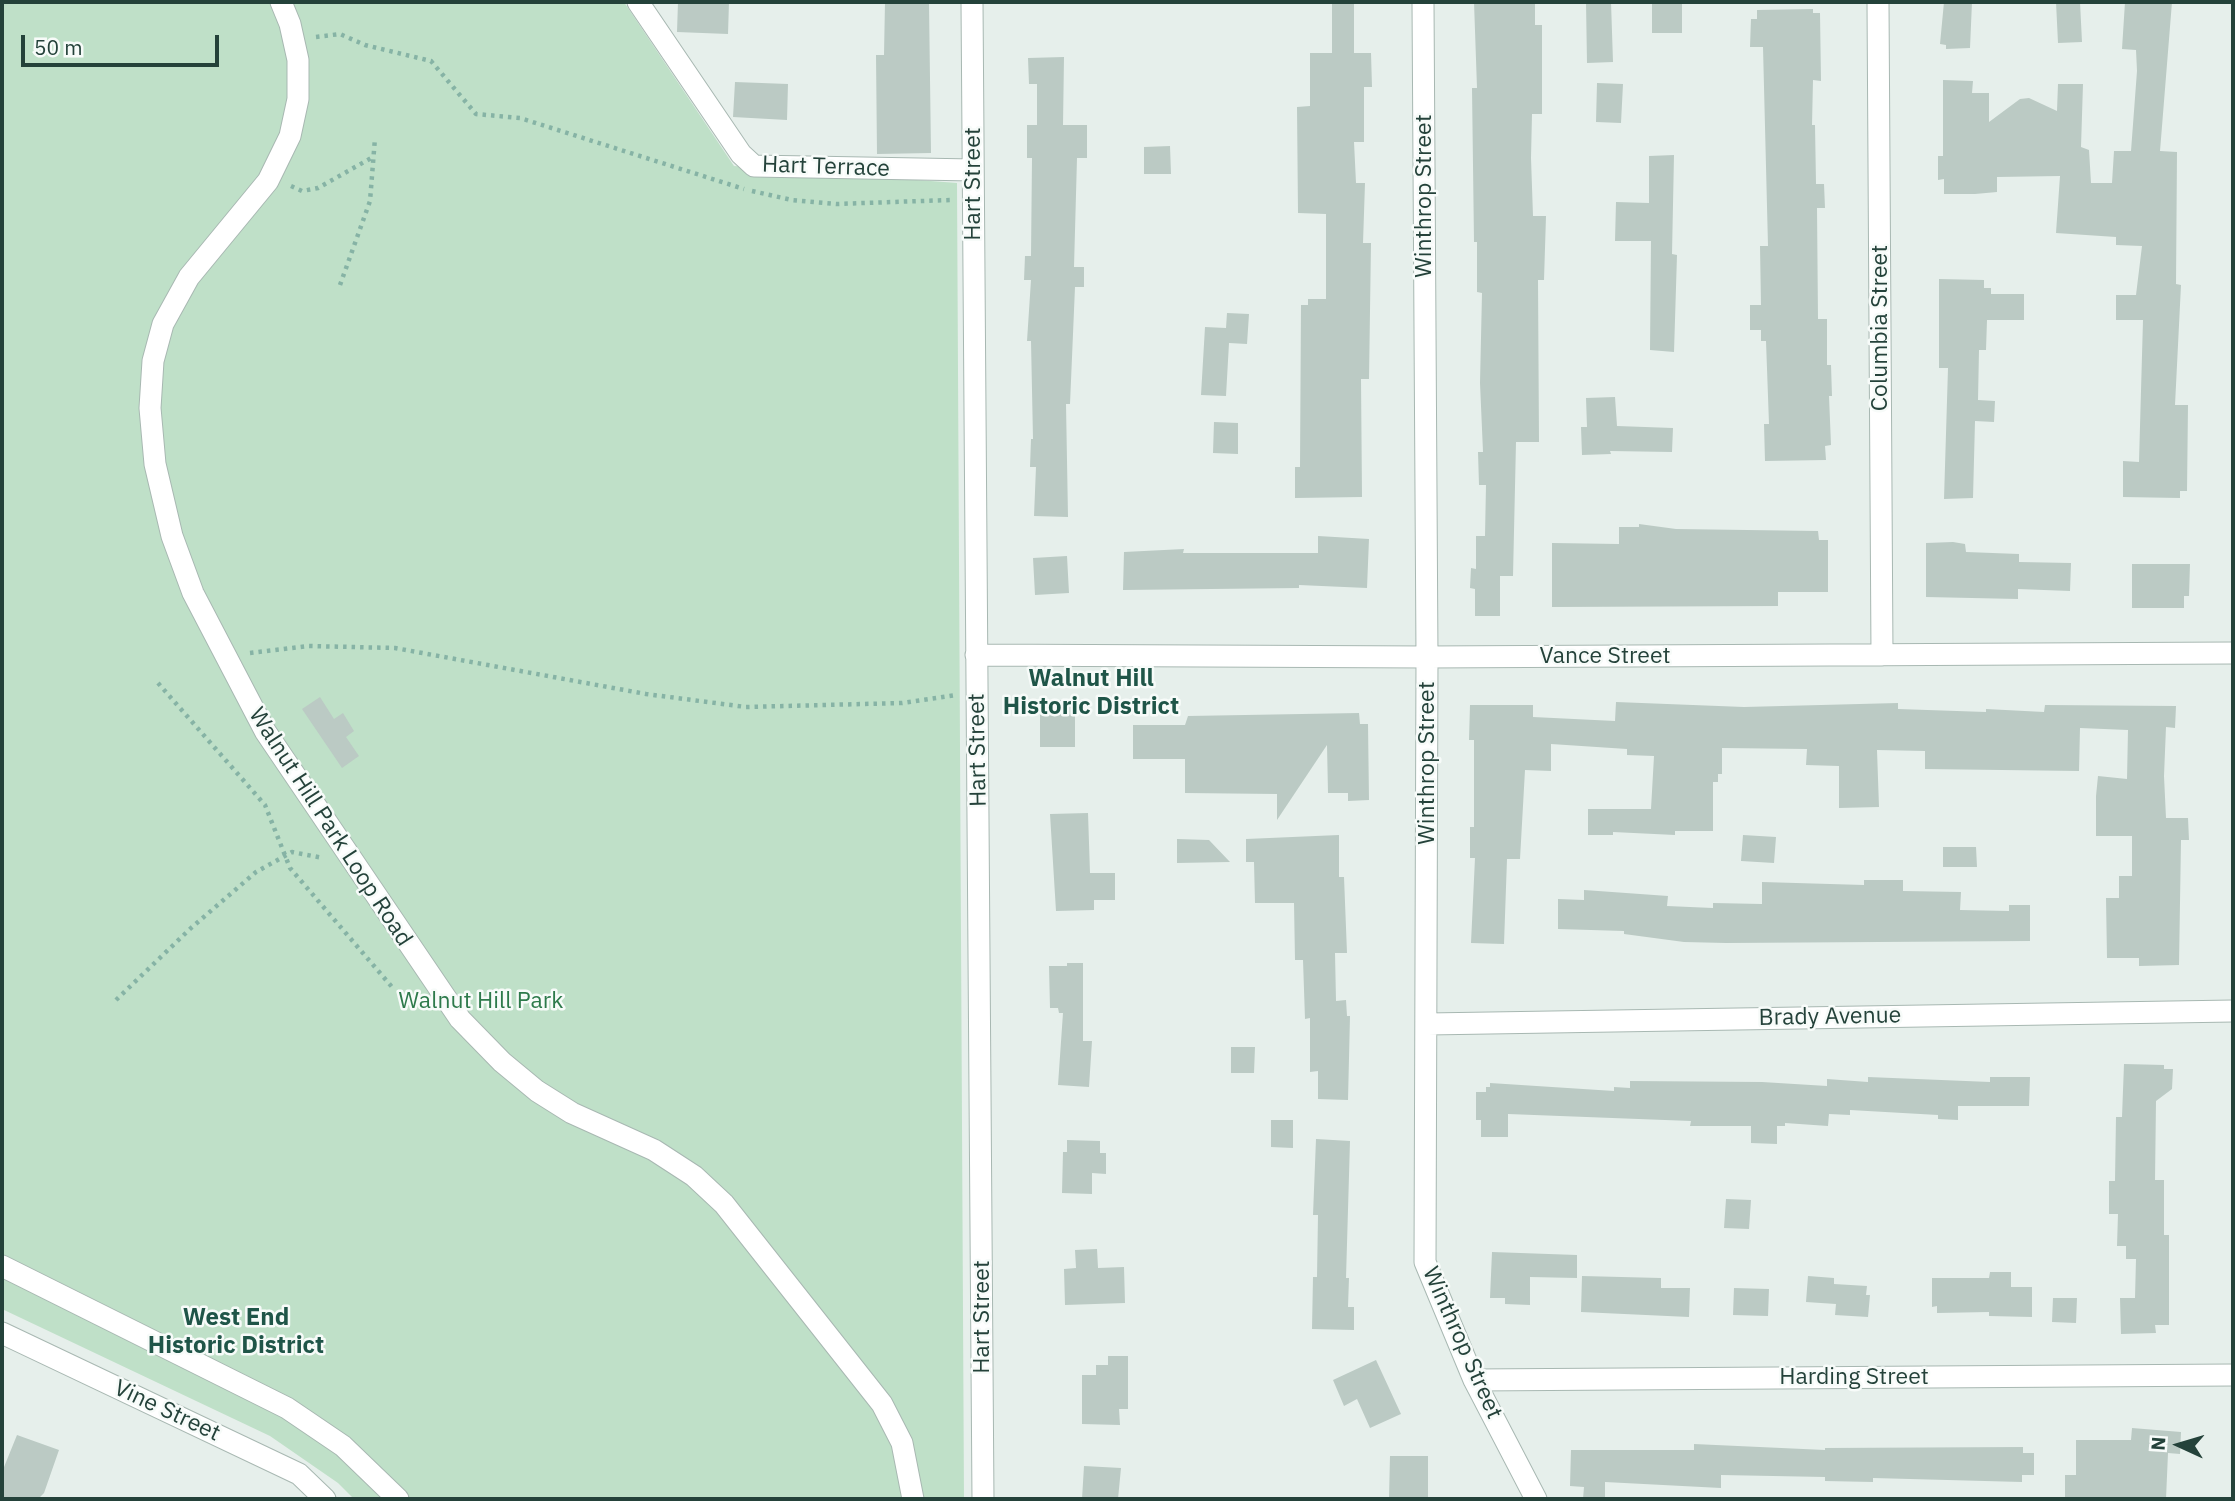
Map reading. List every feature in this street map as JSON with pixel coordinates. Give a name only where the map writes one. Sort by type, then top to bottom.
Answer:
[{"type":"street","name":"Walnut Hill Park Loop Road","points":[[281,2],[295,42],[299,80],[295,118],[284,153],[271,177],[214,244],[183,286],[157,343],[150,385],[154,456],[172,536],[193,593],[226,661],[265,731],[445,1000],[497,1058],[564,1108],[633,1139],[685,1170],[732,1213],[883,1404],[902,1443],[913,1499]]},
{"type":"street","name":"Hart Terrace","points":[[638,2],[741,155],[751,164],[767,167],[973,170]]},
{"type":"street","name":"Hart Street","points":[[972,2],[983,1499]]},
{"type":"street","name":"Winthrop Street","points":[[1423,2],[1428,1024],[1425,1262],[1474,1380],[1536,1499]]},
{"type":"street","name":"Columbia Street","points":[[1878,2],[1882,654]]},
{"type":"street","name":"Vance Street","points":[[976,655],[1427,657],[2233,653]]},
{"type":"street","name":"Brady Avenue","points":[[1428,1024],[2233,1011]]},
{"type":"street","points":[[2,1266],[287,1408],[353,1454],[398,1499]]},
{"type":"street","name":"Vine Street","points":[[3,1338],[299,1474],[325,1499]]},
{"type":"street","name":"Harding Street","points":[[1474,1380],[2233,1375]]},
{"type":"path","points":[[295,42],[340,34],[365,45],[431,61],[476,114],[520,118],[716,181],[792,201],[874,205],[950,201],[950,169]]},
{"type":"path","points":[[340,285],[363,227],[370,201],[375,138]]},
{"type":"path","points":[[271,177],[302,191],[318,188],[373,157]]},
{"type":"path","points":[[226,661],[269,649],[357,645],[395,648],[709,705],[850,705],[977,695]]},
{"type":"path","points":[[158,683],[265,805],[286,856],[301,882],[392,987]]},
{"type":"path","points":[[116,1000],[191,928],[256,872],[292,852],[351,863]]},
{"type":"green space","name":"Walnut Hill Park","points":[[2,2],[624,2],[734,166],[957,183],[964,1499],[354,1499],[338,1483],[270,1436],[2,1309]]},
{"type":"building","points":[[678,2],[729,2],[728,34],[677,32]]},
{"type":"building","points":[[885,2],[929,4],[931,153],[877,154],[876,55],[884,55]]},
{"type":"building","points":[[1332,2],[1354,2],[1354,53],[1371,53],[1372,87],[1364,87],[1364,142],[1354,142],[1356,183],[1365,183],[1363,243],[1371,243],[1369,379],[1361,379],[1362,497],[1295,498],[1295,467],[1300,467],[1301,305],[1308,305],[1308,299],[1326,299],[1326,214],[1298,213],[1297,107],[1310,106],[1310,53],[1332,53]]},
{"type":"building","points":[[1474,2],[1535,2],[1535,25],[1542,25],[1542,114],[1532,114],[1531,158],[1533,216],[1546,216],[1544,280],[1538,280],[1539,442],[1516,442],[1513,576],[1500,576],[1500,616],[1475,616],[1475,589],[1470,588],[1471,568],[1476,569],[1476,536],[1485,536],[1486,485],[1479,485],[1478,452],[1483,452],[1480,383],[1482,293],[1477,292],[1477,242],[1474,242],[1472,88],[1477,88]]},
{"type":"building","points":[[1586,2],[1611,2],[1613,62],[1587,63]]},
{"type":"building","points":[[1944,2],[1972,2],[1970,48],[1946,49],[1946,45],[1940,44]]},
{"type":"building","points":[[2056,2],[2080,2],[2082,42],[2058,43]]},
{"type":"building","points":[[2125,2],[2172,2],[2160,151],[2177,152],[2176,284],[2181,285],[2175,405],[2188,405],[2187,491],[2180,491],[2180,498],[2123,497],[2123,461],[2139,462],[2143,320],[2116,320],[2116,295],[2136,295],[2142,246],[2116,245],[2116,237],[2056,233],[2060,176],[1997,177],[1997,192],[1975,194],[1944,194],[1944,179],[1938,180],[1938,156],[1943,156],[1943,80],[1973,81],[1972,93],[1989,93],[1989,122],[2020,99],[2029,98],[2057,111],[2058,84],[2083,84],[2081,147],[2089,150],[2091,183],[2112,183],[2114,151],[2131,151],[2137,71],[2136,50],[2122,49]]},
{"type":"building","points":[[1652,4],[1682,4],[1682,33],[1652,33]]},
{"type":"building","points":[[1813,9],[1813,13],[1820,13],[1821,81],[1813,80],[1812,125],[1815,125],[1816,184],[1824,184],[1825,208],[1817,208],[1818,319],[1827,319],[1827,365],[1831,365],[1832,396],[1829,396],[1831,445],[1825,446],[1826,460],[1765,461],[1764,424],[1769,424],[1766,341],[1761,341],[1761,330],[1750,330],[1750,305],[1761,305],[1760,246],[1768,246],[1763,47],[1750,47],[1751,19],[1757,19],[1757,10]]},
{"type":"building","points":[[1064,57],[1063,125],[1087,125],[1087,158],[1077,158],[1074,267],[1084,267],[1084,287],[1075,287],[1070,404],[1066,404],[1068,517],[1034,516],[1036,467],[1030,467],[1033,439],[1031,341],[1027,341],[1031,280],[1024,280],[1025,256],[1031,256],[1032,158],[1027,158],[1027,125],[1037,125],[1037,84],[1029,84],[1028,58]]},
{"type":"building","points":[[735,82],[788,84],[787,120],[733,117]]},
{"type":"building","points":[[1597,83],[1623,84],[1621,123],[1596,122]]},
{"type":"building","points":[[1170,146],[1171,174],[1144,174],[1144,147]]},
{"type":"building","points":[[1674,155],[1672,254],[1677,255],[1674,352],[1650,350],[1651,241],[1615,241],[1616,202],[1649,203],[1649,156]]},
{"type":"building","points":[[1939,279],[1984,280],[1984,288],[1991,288],[1991,294],[2024,294],[2024,320],[1987,320],[1986,350],[1979,350],[1978,400],[1995,401],[1994,422],[1975,421],[1973,498],[1944,499],[1948,368],[1939,368]]},
{"type":"building","points":[[1227,313],[1249,314],[1247,344],[1229,343],[1226,396],[1201,395],[1205,327],[1226,328]]},
{"type":"building","points":[[1615,397],[1617,426],[1673,428],[1672,452],[1610,451],[1611,454],[1582,455],[1581,427],[1587,427],[1586,398]]},
{"type":"building","points":[[1214,422],[1238,423],[1238,454],[1213,453]]},
{"type":"building","points":[[1639,524],[1676,529],[1818,531],[1819,540],[1828,540],[1828,592],[1778,592],[1778,606],[1552,607],[1552,543],[1619,544],[1619,527],[1639,527]]},
{"type":"building","points":[[1318,536],[1369,539],[1367,588],[1299,585],[1299,588],[1123,590],[1124,552],[1184,549],[1183,553],[1318,553]]},
{"type":"building","points":[[1926,543],[1965,544],[1966,552],[2019,554],[2019,562],[2071,563],[2070,591],[2018,589],[2018,599],[1926,597]]},
{"type":"building","points":[[1067,556],[1069,593],[1035,595],[1033,558]]},
{"type":"building","points":[[2132,564],[2190,564],[2189,596],[2184,596],[2184,608],[2132,608]]},
{"type":"building","points":[[320,697],[334,719],[343,713],[354,731],[346,737],[359,756],[342,768],[302,709]]},
{"type":"building","points":[[1040,700],[1062,700],[1062,706],[1075,706],[1075,747],[1040,747]]},
{"type":"building","points":[[1616,702],[1744,707],[1898,703],[1898,709],[1986,712],[1986,709],[2044,712],[2045,705],[2176,706],[2175,728],[2166,727],[2164,776],[2166,818],[2188,818],[2189,840],[2181,840],[2179,965],[2139,966],[2139,958],[2107,958],[2106,898],[2119,898],[2119,876],[2132,876],[2132,836],[2096,836],[2096,796],[2098,776],[2127,779],[2128,730],[2080,728],[2079,771],[1925,769],[1925,751],[1877,750],[1879,807],[1839,808],[1839,766],[1806,765],[1807,749],[1722,748],[1722,774],[1718,774],[1718,782],[1713,782],[1713,831],[1675,831],[1675,835],[1613,832],[1613,835],[1588,835],[1588,809],[1651,809],[1654,756],[1627,755],[1627,749],[1551,744],[1551,771],[1525,770],[1520,859],[1507,859],[1504,944],[1471,943],[1475,858],[1470,858],[1470,827],[1474,827],[1474,740],[1469,740],[1470,705],[1533,705],[1533,717],[1615,721]]},
{"type":"building","points":[[1359,713],[1360,724],[1368,724],[1369,800],[1348,801],[1348,793],[1328,793],[1327,745],[1277,820],[1277,794],[1185,793],[1185,759],[1133,759],[1133,725],[1185,725],[1188,716]]},
{"type":"building","points":[[1088,813],[1090,873],[1115,873],[1115,900],[1094,900],[1094,910],[1056,911],[1050,814]]},
{"type":"building","points":[[1339,835],[1339,877],[1344,877],[1347,953],[1335,953],[1336,1001],[1346,1000],[1347,1016],[1350,1016],[1348,1100],[1318,1099],[1318,1071],[1310,1072],[1310,1018],[1305,1019],[1303,960],[1295,960],[1294,903],[1255,903],[1254,862],[1246,862],[1246,839]]},
{"type":"building","points":[[1743,835],[1776,837],[1774,863],[1741,861]]},
{"type":"building","points":[[1177,839],[1209,840],[1230,862],[1177,863]]},
{"type":"building","points":[[1943,847],[1976,847],[1977,867],[1943,867]]},
{"type":"building","points":[[1864,880],[1903,880],[1903,891],[1961,892],[1960,910],[2009,911],[2009,905],[2030,905],[2030,941],[1684,942],[1624,934],[1624,931],[1558,929],[1558,899],[1584,900],[1584,890],[1668,896],[1667,906],[1713,908],[1713,903],[1762,904],[1762,882],[1864,885]]},
{"type":"building","points":[[1067,963],[1083,963],[1083,1041],[1092,1041],[1089,1087],[1058,1085],[1063,1013],[1059,1013],[1058,1008],[1050,1008],[1049,966],[1067,966]]},
{"type":"building","points":[[1231,1047],[1255,1047],[1254,1073],[1231,1073]]},
{"type":"building","points":[[2124,1064],[2164,1065],[2164,1069],[2173,1069],[2172,1089],[2156,1101],[2155,1180],[2164,1180],[2164,1235],[2169,1235],[2169,1325],[2155,1325],[2156,1333],[2121,1334],[2120,1298],[2135,1298],[2136,1259],[2126,1259],[2126,1246],[2117,1246],[2118,1214],[2109,1214],[2109,1181],[2115,1181],[2116,1117],[2122,1117]]},
{"type":"building","points":[[1868,1077],[1990,1082],[1990,1077],[2030,1077],[2029,1106],[1958,1106],[1958,1120],[1938,1119],[1938,1115],[1850,1110],[1850,1115],[1829,1114],[1828,1126],[1785,1123],[1785,1126],[1777,1126],[1777,1144],[1751,1143],[1751,1126],[1690,1126],[1691,1121],[1508,1114],[1508,1137],[1481,1137],[1481,1120],[1476,1120],[1476,1092],[1486,1092],[1490,1083],[1614,1091],[1614,1087],[1630,1088],[1630,1081],[1762,1082],[1827,1086],[1827,1079],[1868,1082]]},
{"type":"building","points":[[1271,1120],[1293,1120],[1293,1148],[1271,1147]]},
{"type":"building","points":[[1316,1139],[1350,1141],[1346,1278],[1349,1278],[1348,1307],[1354,1307],[1354,1330],[1312,1329],[1313,1277],[1317,1277],[1318,1215],[1313,1215]]},
{"type":"building","points":[[1067,1140],[1100,1141],[1100,1153],[1106,1153],[1106,1174],[1092,1173],[1092,1194],[1062,1193],[1063,1152],[1067,1152]]},
{"type":"building","points":[[1726,1199],[1751,1200],[1749,1229],[1724,1228]]},
{"type":"building","points":[[1097,1249],[1098,1268],[1124,1267],[1125,1303],[1065,1305],[1064,1269],[1076,1268],[1075,1250]]},
{"type":"building","points":[[1492,1252],[1577,1255],[1577,1278],[1530,1277],[1530,1305],[1505,1304],[1505,1298],[1490,1298]]},
{"type":"building","points":[[1990,1272],[2011,1272],[2011,1287],[2032,1287],[2032,1317],[1989,1316],[1989,1312],[1937,1313],[1937,1306],[1932,1307],[1932,1278],[1989,1278]]},
{"type":"building","points":[[1582,1276],[1661,1278],[1661,1288],[1690,1288],[1689,1317],[1581,1312]]},
{"type":"building","points":[[1808,1276],[1834,1278],[1834,1284],[1867,1286],[1866,1295],[1870,1295],[1868,1317],[1835,1315],[1836,1304],[1806,1302]]},
{"type":"building","points":[[1734,1288],[1769,1289],[1768,1316],[1733,1315]]},
{"type":"building","points":[[2053,1298],[2077,1298],[2076,1323],[2052,1322]]},
{"type":"building","points":[[1108,1356],[1128,1356],[1128,1409],[1119,1409],[1120,1425],[1082,1424],[1082,1375],[1096,1375],[1096,1365],[1108,1365]]},
{"type":"building","points":[[1376,1360],[1401,1414],[1370,1428],[1357,1399],[1344,1406],[1333,1380]]},
{"type":"building","points":[[2132,1428],[2181,1432],[2180,1454],[2168,1453],[2166,1499],[2065,1499],[2065,1475],[2076,1475],[2076,1440],[2131,1440]]},
{"type":"building","points":[[17,1435],[59,1450],[44,1493],[38,1499],[2,1499],[2,1472]]},
{"type":"building","points":[[1694,1444],[1825,1450],[2023,1447],[2023,1453],[2034,1453],[2034,1475],[2022,1475],[2022,1482],[1873,1478],[1873,1482],[1825,1481],[1825,1477],[1721,1475],[1721,1488],[1605,1482],[1605,1499],[1583,1499],[1584,1487],[1570,1486],[1571,1450],[1694,1450]]},
{"type":"building","points":[[1390,1456],[1428,1456],[1428,1499],[1389,1499]]},
{"type":"building","points":[[1084,1466],[1121,1468],[1118,1499],[1082,1499]]},
{"type":"district","name":"Walnut Hill Historic District","points":[[1091,693]]},
{"type":"district","name":"West End Historic District","points":[[236,1332]]}]
